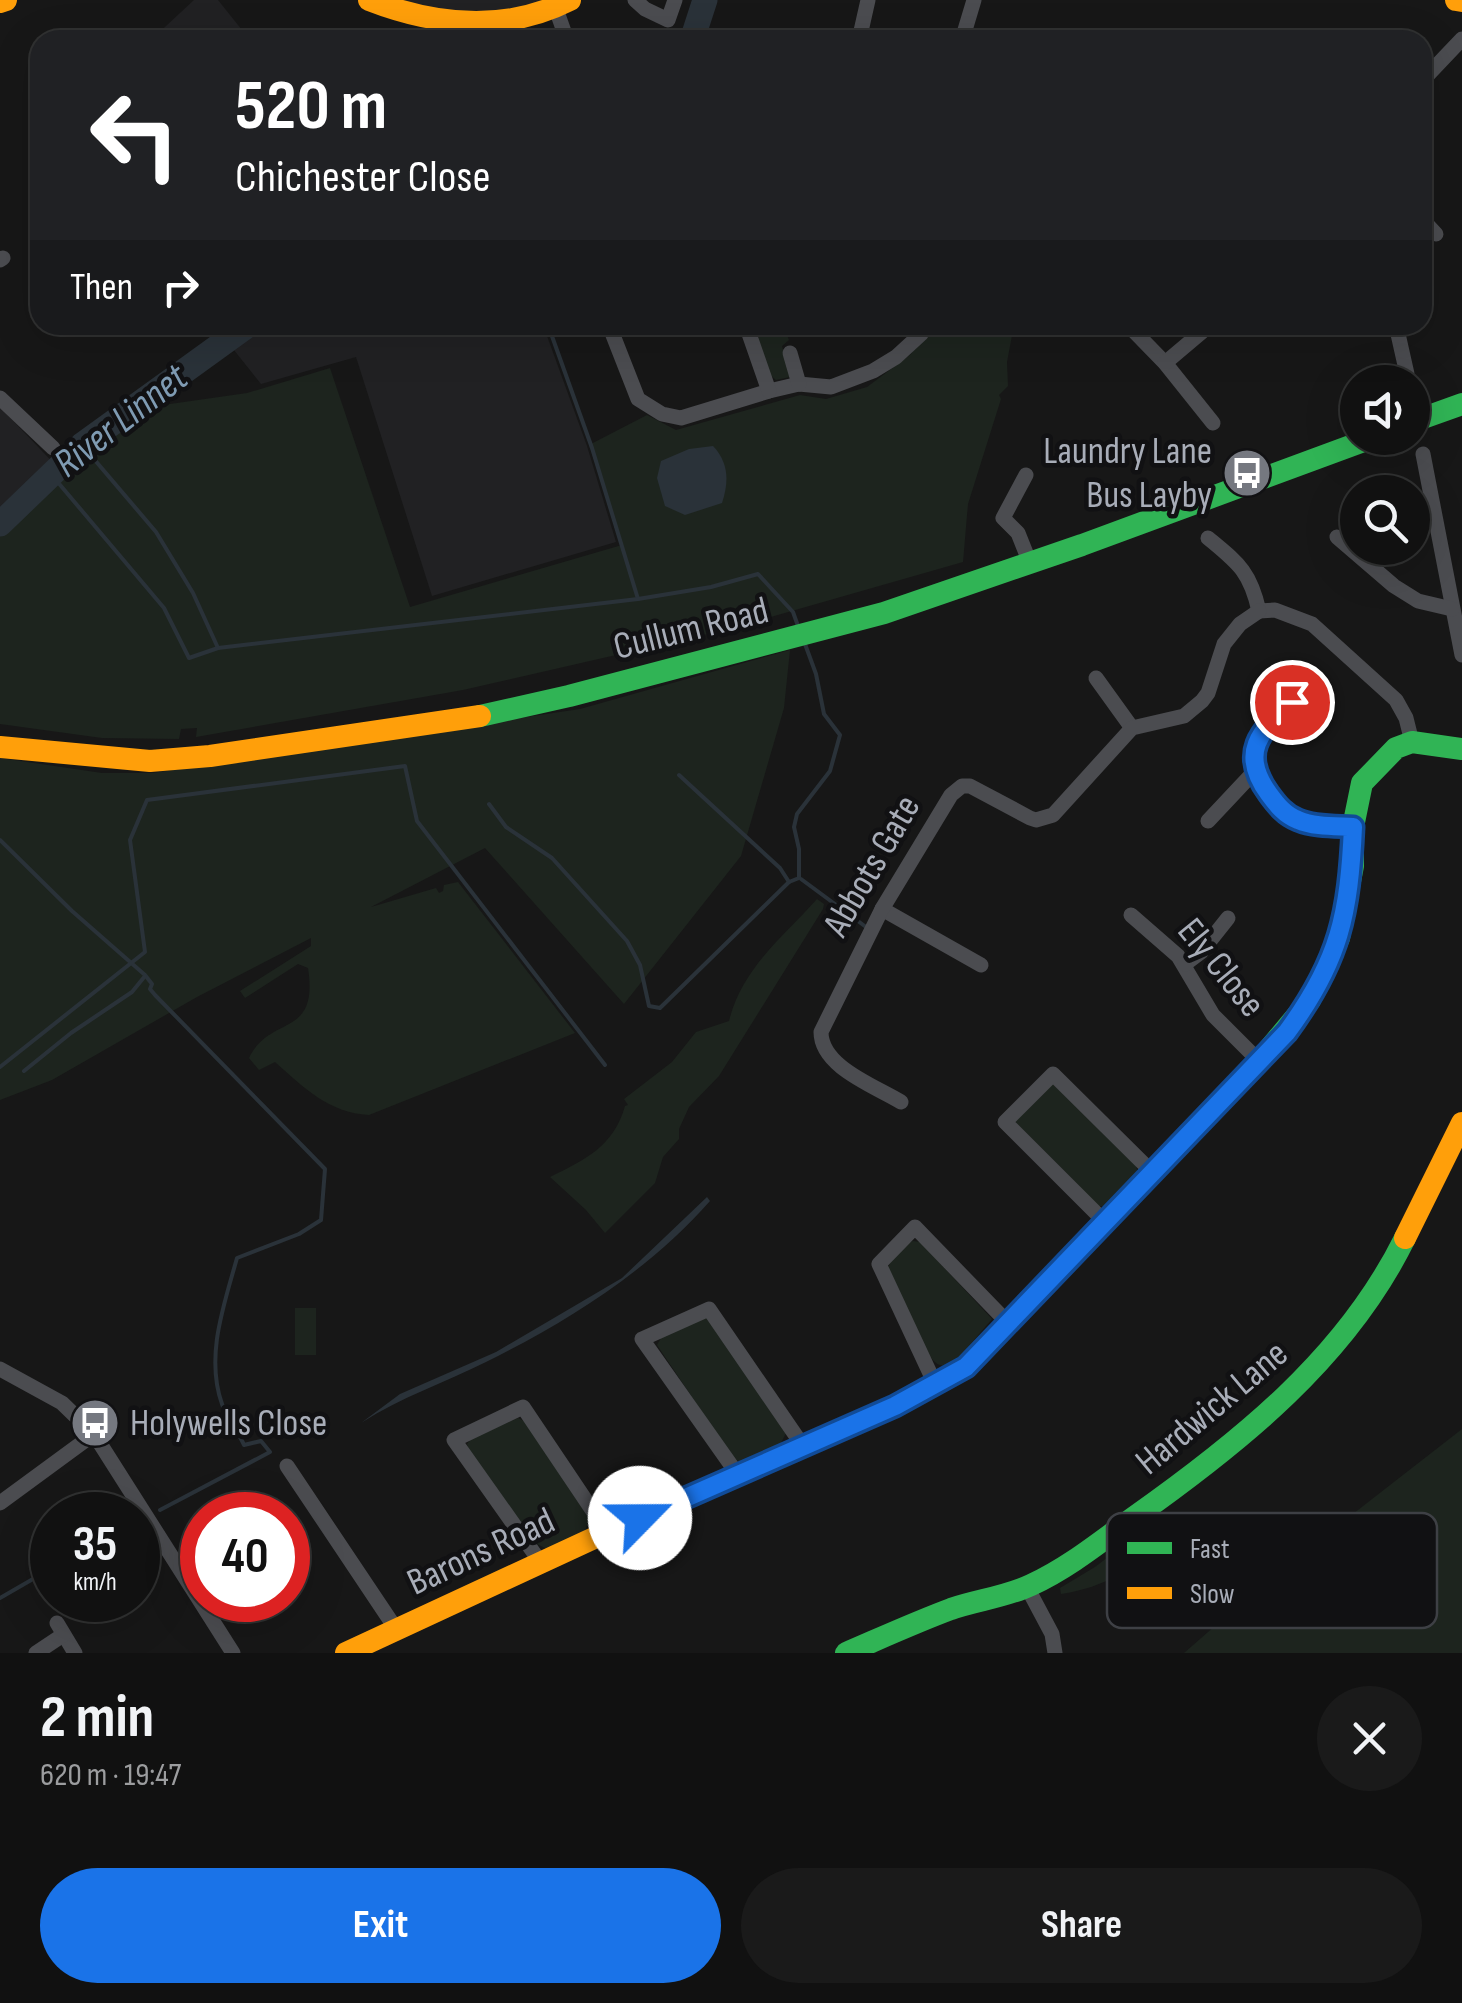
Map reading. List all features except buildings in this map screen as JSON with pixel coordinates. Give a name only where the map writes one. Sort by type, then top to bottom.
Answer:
[{"type":"street","points":[[369,0],[419,17],[488,24],[563,4],[566,30]]},
{"type":"street","points":[[635,0],[668,20],[675,0]]},
{"type":"street","points":[[861,30],[868,0]]},
{"type":"street","points":[[965,30],[974,0]]},
{"type":"street","points":[[1432,70],[1462,39]]},
{"type":"street","points":[[1432,230],[1436,234]]},
{"type":"street","points":[[612,335],[638,399],[662,414],[682,418],[799,384],[831,387],[874,371],[920,335]]},
{"type":"street","points":[[755,335],[769,391]]},
{"type":"street","points":[[1137,335],[1213,423]]},
{"type":"street","points":[[1165,364],[1198,335]]},
{"type":"street","points":[[1398,335],[1406,365]]},
{"type":"street","points":[[790,353],[799,384]]},
{"type":"street","points":[[0,398],[53,448]]},
{"type":"street","points":[[1430,416],[1462,404]]},
{"type":"street","name":"Cullum Road","points":[[0,748],[150,761],[210,756],[460,720],[569,696],[805,637],[1030,563],[1340,450]]},
{"type":"street","points":[[1423,455],[1462,655]]},
{"type":"street","points":[[1026,475],[1003,518],[1018,533],[1030,563]]},
{"type":"street","points":[[1338,537],[1394,586],[1418,601],[1452,608]]},
{"type":"street","points":[[1208,538],[1242,566],[1252,581],[1259,611]]},
{"type":"street","points":[[1443,561],[1462,554]]},
{"type":"street","points":[[1096,678],[1132,728],[1173,720],[1191,711],[1208,693],[1224,644],[1240,624],[1259,611],[1275,610],[1312,624],[1396,700],[1412,742],[1462,749]]},
{"type":"street","points":[[1292,702],[1265,728],[1255,746],[1254,772],[1281,810],[1298,820],[1353,827]]},
{"type":"street","name":"Abbots Gate","points":[[901,1102],[833,1060],[821,1037],[822,1026],[882,909],[956,790],[970,786],[1030,818],[1045,819],[1053,815],[1132,728]]},
{"type":"street","name":"Barons Road","points":[[346,1653],[936,1386],[966,1367],[1260,1062],[1310,1000],[1326,972],[1347,904],[1353,866],[1353,827],[1362,783],[1396,748],[1412,742]]},
{"type":"street","points":[[1208,821],[1254,772]]},
{"type":"street","points":[[882,909],[981,965]]},
{"type":"street","name":"Ely Close","points":[[1131,915],[1185,964],[1213,1014],[1260,1062]]},
{"type":"street","points":[[1185,964],[1201,952],[1228,918]]},
{"type":"street","points":[[1105,1222],[1000,1126],[1057,1069],[1154,1173]]},
{"type":"street","name":"Hardwick Lane","points":[[1138,1513],[1278,1404],[1320,1363],[1363,1309],[1400,1250],[1462,1123]]},
{"type":"street","points":[[936,1386],[875,1268],[919,1220],[1008,1323]]},
{"type":"street","points":[[738,1476],[637,1342],[716,1305],[802,1446]]},
{"type":"street","points":[[0,1368],[62,1403],[94,1434],[233,1653]]},
{"type":"street","points":[[541,1563],[449,1441],[528,1403],[607,1532]]},
{"type":"street","points":[[0,1502],[94,1434]]},
{"type":"street","points":[[288,1478],[396,1629]]},
{"type":"street","name":"Hardwick Lane","points":[[846,1653],[952,1609],[1027,1587],[1058,1572],[1107,1536]]},
{"type":"street","points":[[1027,1587],[1052,1634],[1055,1653]]},
{"type":"street","points":[[36,1653],[60,1629],[75,1653]]},
{"type":"shaded area","points":[[194,0],[218,0],[242,30],[162,30]]},
{"type":"shaded area","points":[[393,0],[544,0],[522,10],[459,14]]},
{"type":"shaded area","points":[[222,335],[547,335],[587,446],[616,542],[432,596],[356,357],[261,384]]},
{"type":"shaded area","points":[[760,335],[787,335],[789,340],[782,346],[790,377],[776,380],[769,374],[756,343]]},
{"type":"shaded area","points":[[922,335],[1012,335],[1008,386],[999,395],[1001,399],[968,504],[963,562],[725,630],[463,690],[196,737],[197,728],[181,729],[179,739],[102,738],[0,724],[0,533],[65,471],[142,408],[247,393],[330,368],[410,607],[622,545],[589,445],[647,415],[676,430],[800,395],[826,399],[867,387],[911,354]]},
{"type":"shaded area","points":[[0,407],[61,471],[0,534]]},
{"type":"shaded area","points":[[713,446],[726,473],[722,503],[685,515],[665,506],[657,478],[661,461],[689,449]]},
{"type":"shaded area","points":[[790,650],[784,708],[741,856],[624,1004],[485,848],[371,907],[436,888],[439,893],[444,885],[458,882],[575,1033],[369,1115],[341,1109],[318,1097],[275,1062],[259,1070],[249,1058],[258,1044],[300,1016],[309,990],[308,968],[298,964],[245,998],[240,991],[311,946],[311,938],[197,997],[52,1080],[0,1100],[0,758],[102,773],[153,773],[580,709]]},
{"type":"shaded area","points":[[817,899],[824,904],[823,909],[719,1076],[689,1107],[679,1139],[663,1157],[655,1183],[605,1233],[550,1177],[606,1142],[628,1105],[624,1099],[672,1062],[696,1032],[729,1021],[754,969]]},
{"type":"shaded area","points":[[1051,1082],[1136,1166],[1138,1173],[1110,1206],[1097,1206],[1018,1127],[1014,1118]]},
{"type":"shaded area","points":[[707,1197],[710,1201],[661,1250],[577,1311],[517,1346],[361,1423],[400,1394],[496,1352],[622,1278]]},
{"type":"shaded area","points":[[913,1241],[920,1242],[992,1319],[949,1366],[940,1365],[926,1350],[888,1269],[898,1252]]},
{"type":"shaded area","points":[[295,1308],[316,1308],[316,1355],[295,1355]]},
{"type":"shaded area","points":[[707,1318],[786,1433],[780,1445],[740,1462],[733,1458],[657,1345],[661,1338]]},
{"type":"shaded area","points":[[518,1418],[524,1421],[589,1518],[585,1532],[549,1550],[533,1542],[467,1444],[472,1438]]},
{"type":"shaded area","points":[[1462,1429],[1462,1653],[1184,1653],[1213,1628],[1437,1628],[1437,1513],[1354,1513]]},
{"type":"shaded area","points":[[1107,1558],[1107,1581],[1061,1594],[1060,1588]]},
{"type":"waterway","name":"River Linnet","points":[[695,30],[705,0]]},
{"type":"waterway","name":"River Linnet","points":[[0,524],[82,445],[234,335]]},
{"type":"waterway","points":[[552,335],[592,448],[638,599]]},
{"type":"waterway","points":[[82,445],[156,532],[193,593],[218,648]]},
{"type":"waterway","points":[[50,473],[164,608],[189,658],[218,648],[638,599],[711,587],[758,574],[793,612],[798,626]]},
{"type":"waterway","points":[[489,804],[506,827],[552,858],[627,941],[640,965],[649,1006],[660,1008],[789,882],[799,878],[794,827],[797,814],[830,771],[840,735],[824,714],[805,644]]},
{"type":"waterway","points":[[0,1067],[145,952],[130,840],[147,800],[405,766],[417,821],[605,1065]]},
{"type":"waterway","points":[[679,775],[780,868],[789,882]]},
{"type":"waterway","points":[[0,840],[145,975],[155,995],[325,1169],[321,1220],[299,1234],[237,1258],[218,1331],[215,1368],[224,1409],[244,1445],[261,1441],[270,1452],[160,1510]]},
{"type":"waterway","points":[[801,879],[866,927]]},
{"type":"waterway","points":[[24,1071],[132,992],[145,976]]},
{"type":"waterway","points":[[0,1598],[30,1581]]},
{"type":"traffic: fast","points":[[1430,416],[1462,404]]},
{"type":"traffic: fast","points":[[480,716],[884,613],[1340,450]]},
{"type":"traffic: fast","points":[[818,1440],[895,1406],[966,1367],[1259,1061],[1310,1000],[1339,938],[1353,866],[1353,827],[1362,783],[1396,748],[1412,742],[1462,749]]},
{"type":"traffic: fast","points":[[1140,1513],[1250,1428],[1321,1360],[1353,1322],[1405,1238]]},
{"type":"traffic: fast","points":[[846,1653],[951,1609],[1031,1585],[1107,1537]]},
{"type":"traffic: slow","points":[[0,2],[6,0]]},
{"type":"traffic: slow","points":[[369,0],[420,16],[470,22],[521,18],[570,0]]},
{"type":"traffic: slow","points":[[1456,0],[1462,1]]},
{"type":"traffic: slow","points":[[0,747],[150,761],[210,756],[480,716]]},
{"type":"traffic: slow","points":[[1405,1238],[1462,1123]]},
{"type":"traffic: slow","points":[[346,1653],[818,1440]]},
{"type":"place","name":"Laundry Lane Bus Layby","points":[[1247,473]]},
{"type":"place","name":"Holywells Close","points":[[95,1423]]},
{"type":"route","points":[[640,1518],[895,1406],[966,1367],[1287,1032],[1326,972],[1339,938],[1353,866],[1353,827],[1298,820],[1281,810],[1254,772],[1255,746],[1265,728],[1292,702]]}]
